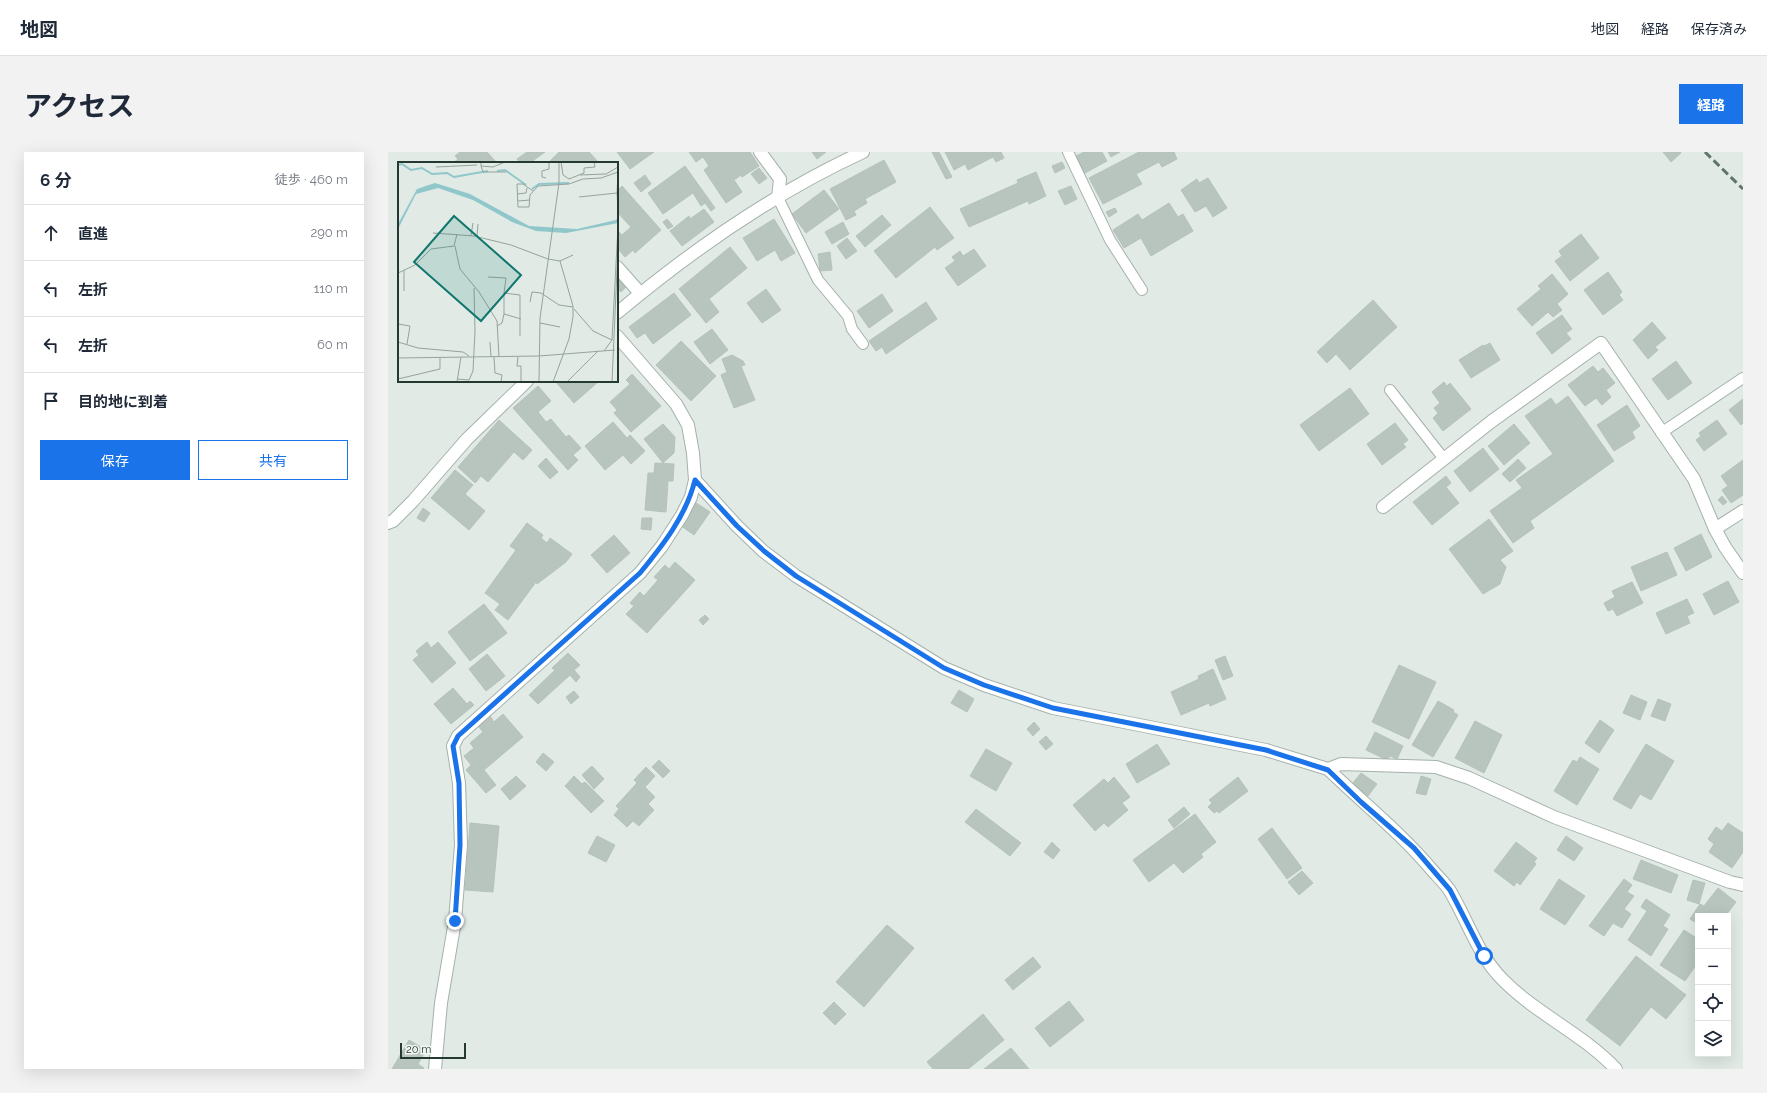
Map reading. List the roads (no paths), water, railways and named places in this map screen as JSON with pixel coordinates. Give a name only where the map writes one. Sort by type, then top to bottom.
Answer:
[{"type":"street","points":[[760,152],[780,179],[778,198]]},
{"type":"street","points":[[618,312],[640,293],[725,231],[818,174],[857,153]]},
{"type":"street","points":[[618,268],[640,293]]},
{"type":"street","points":[[435,1069],[441,1003],[455,921],[460,845],[459,783],[453,746],[458,736],[640,573],[662,546],[682,515],[691,497],[695,480],[694,454],[688,425],[676,404],[618,337]]},
{"type":"street","points":[[1383,507],[1492,421],[1601,343],[1694,479],[1715,529],[1743,573]]},
{"type":"street","points":[[388,523],[393,521],[413,501],[466,439],[526,382]]},
{"type":"street","points":[[695,480],[737,526],[764,551],[796,576],[944,668],[984,685],[1053,708],[1266,750],[1328,770],[1361,802],[1414,848],[1450,890],[1484,956],[1503,981],[1527,1001],[1602,1054],[1616,1069]]},
{"type":"street","points":[[1715,529],[1743,511]]},
{"type":"street","points":[[1328,770],[1340,764],[1436,767],[1469,778],[1554,817],[1730,882],[1743,885]]},
{"type":"lane","points":[[1068,152],[1110,240],[1142,290]]},
{"type":"lane","points":[[778,198],[818,280],[848,316],[852,329],[863,344]]},
{"type":"lane","points":[[1662,433],[1743,378]]},
{"type":"lane","points":[[1390,390],[1444,459]]},
{"type":"railway","points":[[1705,152],[1743,189]]}]
